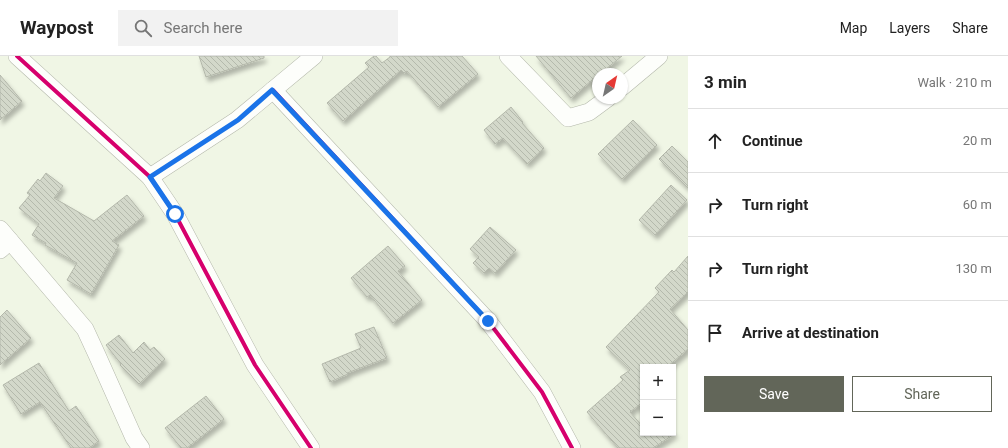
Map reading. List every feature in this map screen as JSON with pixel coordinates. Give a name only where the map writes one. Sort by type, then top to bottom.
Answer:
[{"type":"street","points":[[17,56],[150,177],[175,214],[255,365],[311,448]]},
{"type":"street","points":[[150,177],[238,120],[314,56]]},
{"type":"street","points":[[508,56],[568,118],[588,112],[599,104]]},
{"type":"street","points":[[628,82],[659,56]]},
{"type":"street","points":[[272,90],[488,321],[542,392],[572,448]]},
{"type":"street","points":[[3,240],[85,328],[134,438],[141,448]]},
{"type":"building","points":[[199,56],[264,56],[264,58],[206,77]]},
{"type":"building","points":[[376,56],[382,63],[390,56],[462,56],[478,74],[438,107],[407,71],[404,73],[401,70],[343,121],[327,103],[369,67],[365,63]]},
{"type":"building","points":[[536,56],[622,56],[607,68],[592,68],[592,80],[571,98]]},
{"type":"building","points":[[0,75],[22,101],[0,120]]},
{"type":"building","points":[[511,107],[523,122],[522,123],[544,148],[527,164],[503,138],[495,144],[484,130]]},
{"type":"building","points":[[633,120],[657,145],[622,179],[598,154]]},
{"type":"building","points":[[672,146],[688,162],[688,188],[659,159]]},
{"type":"building","points":[[46,173],[63,186],[54,198],[94,221],[127,195],[144,216],[112,241],[119,245],[91,294],[67,280],[77,263],[45,245],[46,243],[32,235],[39,224],[19,208],[30,195],[27,193],[38,179],[40,181]]},
{"type":"building","points":[[671,185],[687,200],[655,235],[639,220]]},
{"type":"building","points":[[490,227],[516,250],[495,273],[489,268],[484,273],[473,263],[479,257],[470,249]]},
{"type":"building","points":[[388,246],[405,266],[398,271],[422,300],[393,323],[370,295],[367,297],[351,278]]},
{"type":"building","points":[[688,256],[688,292],[670,309],[688,330],[688,349],[670,364],[640,364],[640,404],[630,412],[640,424],[640,436],[671,436],[653,448],[618,448],[587,412],[623,380],[620,377],[630,370],[606,347],[659,292],[655,288],[672,270],[674,272]]},
{"type":"building","points":[[7,310],[31,338],[0,365],[0,317]]},
{"type":"building","points":[[374,327],[387,358],[347,373],[348,374],[330,382],[322,364],[361,348],[355,334]]},
{"type":"building","points":[[119,335],[133,353],[144,342],[150,350],[154,347],[165,359],[139,384],[120,365],[121,364],[106,345]]},
{"type":"building","points":[[39,363],[69,411],[76,406],[99,441],[89,448],[71,448],[40,402],[21,414],[3,385]]},
{"type":"building","points":[[206,396],[224,419],[187,448],[181,448],[165,428]]},
{"type":"cycle path","points":[[17,56],[150,177],[175,214],[255,365],[311,448]]},
{"type":"cycle path","points":[[273,90],[488,321],[542,392],[572,448]]},
{"type":"route","points":[[175,214],[150,177],[238,120],[272,90],[488,321]]}]
